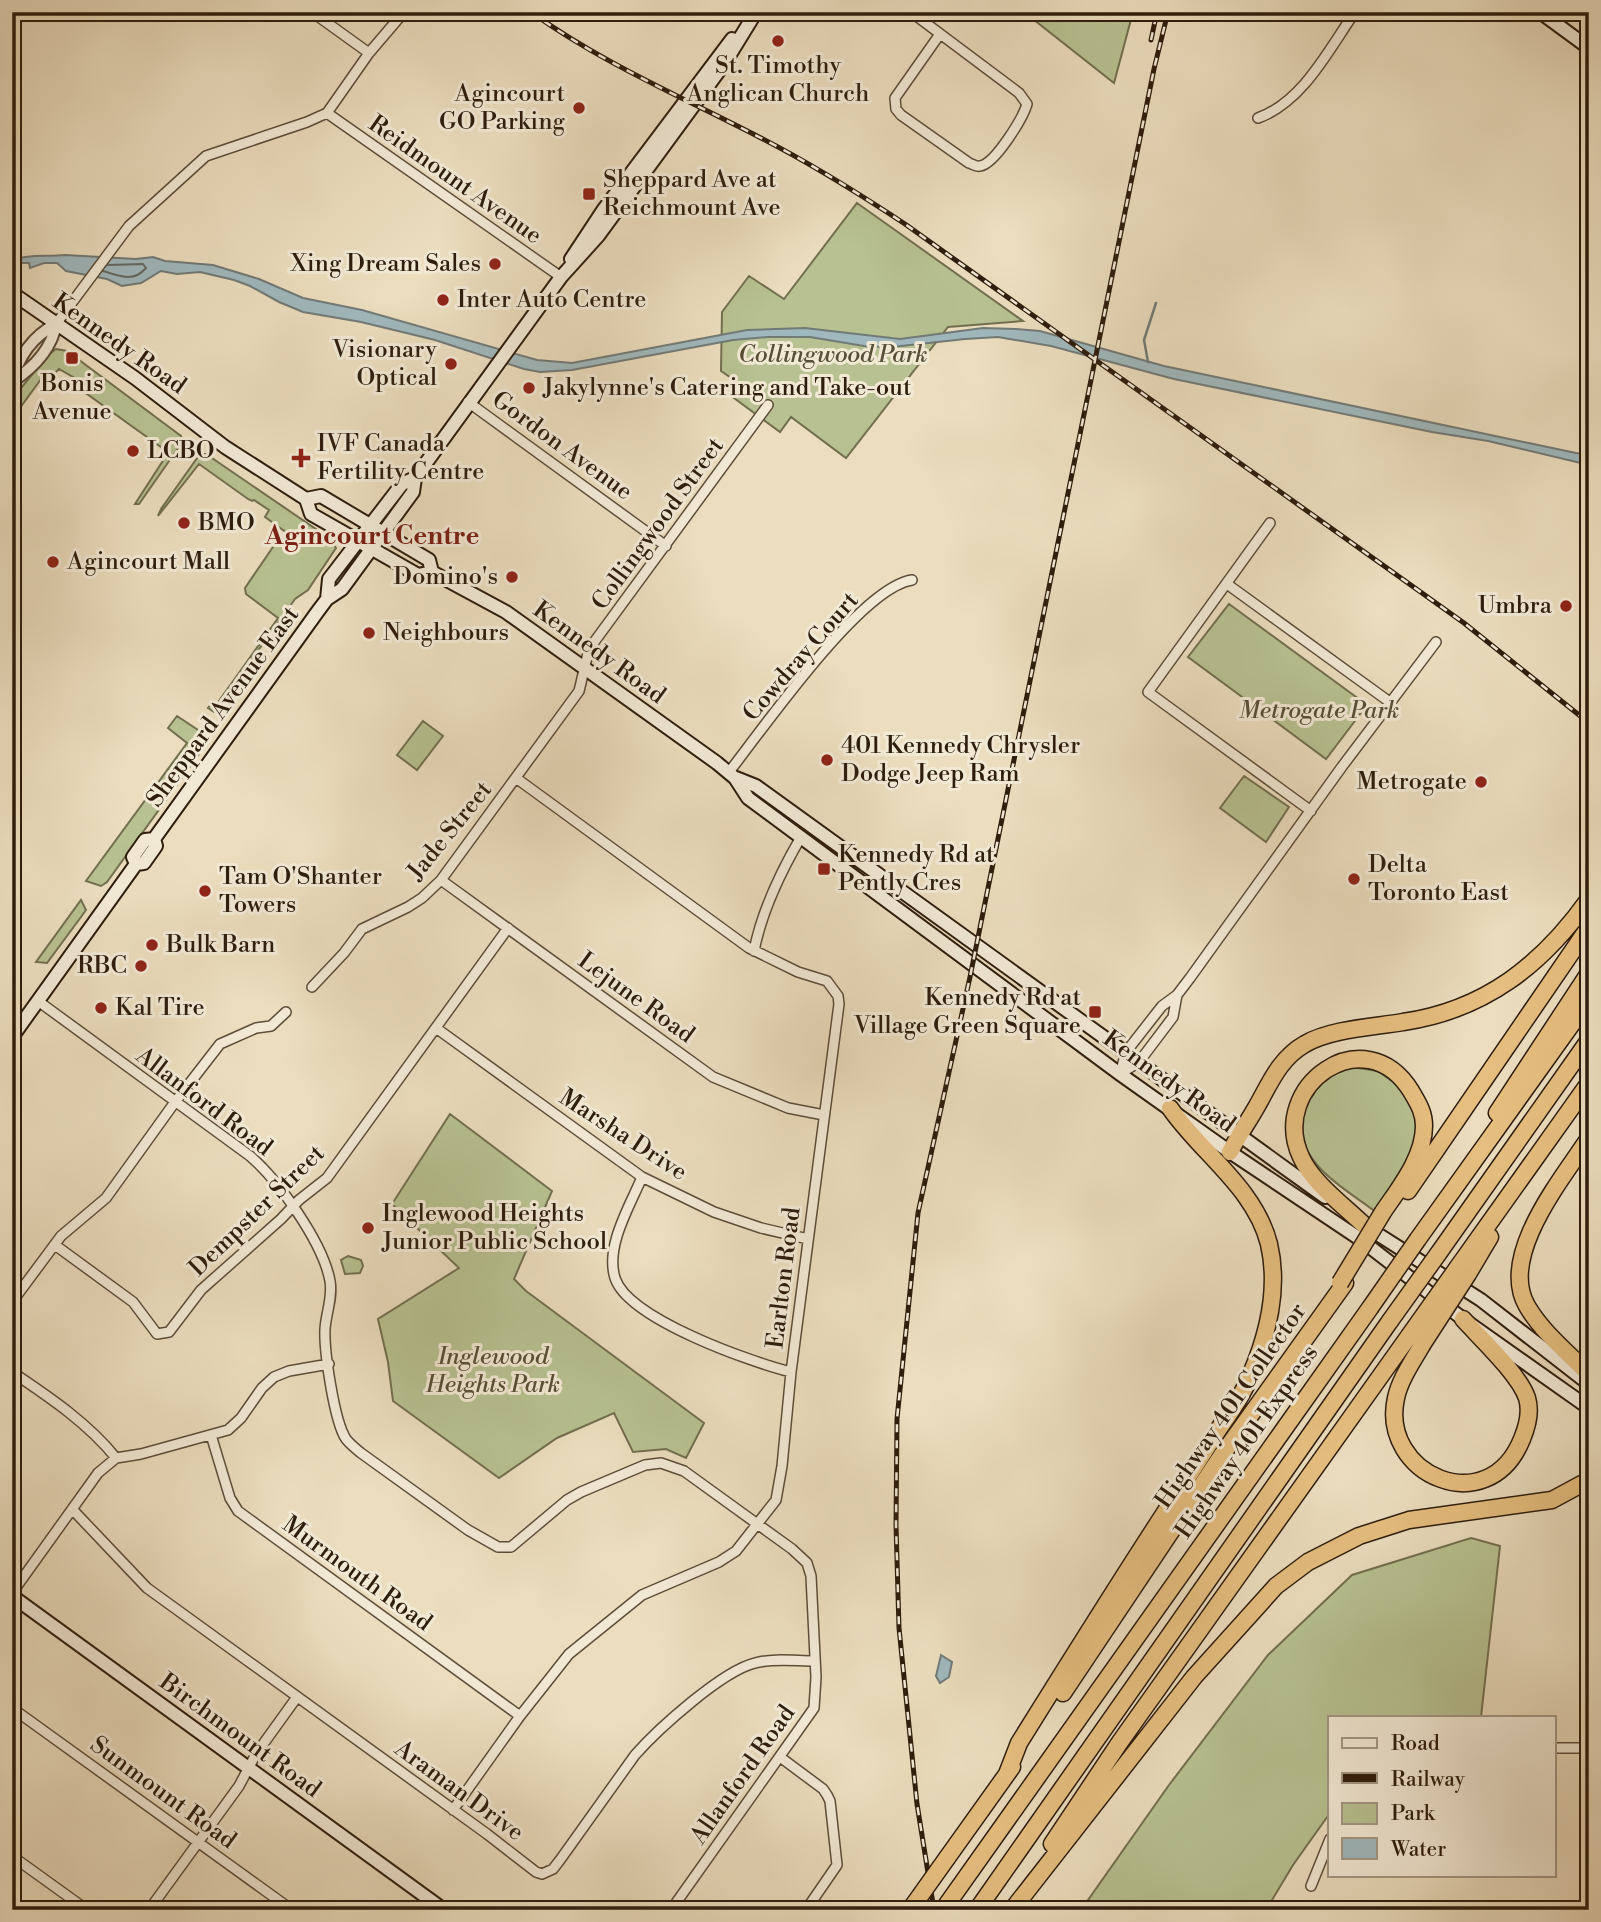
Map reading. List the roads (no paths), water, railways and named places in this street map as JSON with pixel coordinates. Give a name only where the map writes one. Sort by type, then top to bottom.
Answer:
[{"type":"highway","points":[[1230,1152],[1270,1080],[1290,1054],[1306,1043],[1360,1029],[1422,1020],[1473,1004],[1497,991],[1530,966],[1589,900]]},
{"type":"highway","name":"Highway 401 Collector","points":[[910,1910],[1007,1774],[1387,1215],[1589,927]]},
{"type":"highway","points":[[1432,1219],[1515,1083],[1589,972]]},
{"type":"highway","name":"Highway 401 Express","points":[[943,1910],[1589,1000]]},
{"type":"highway","name":"Highway 401 Express","points":[[978,1910],[1589,1040]]},
{"type":"highway","points":[[1366,1227],[1305,1165],[1299,1154],[1295,1133],[1294,1122],[1304,1093],[1325,1070],[1342,1061],[1363,1058],[1393,1070],[1406,1083],[1422,1109],[1424,1127],[1419,1150],[1387,1215]]},
{"type":"highway","points":[[1010,1910],[1120,1742],[1415,1341],[1510,1194],[1589,1083]]},
{"type":"highway","points":[[1007,1774],[1019,1743],[1233,1407],[1250,1376],[1263,1342],[1271,1308],[1273,1272],[1269,1244],[1261,1222],[1226,1171],[1186,1131],[1170,1108]]},
{"type":"highway","points":[[1589,1138],[1532,1227],[1519,1269],[1525,1304],[1536,1320],[1589,1374]]},
{"type":"highway","points":[[1415,1341],[1396,1398],[1395,1426],[1404,1450],[1425,1471],[1447,1482],[1478,1482],[1498,1474],[1517,1452],[1526,1430],[1527,1398],[1514,1378],[1463,1319]]},
{"type":"highway","points":[[1010,1910],[1194,1676],[1276,1586],[1308,1562],[1359,1536],[1409,1520],[1552,1500],[1589,1480]]},
{"type":"main road","name":"Sheppard Avenue East","points":[[12,1037],[136,864],[133,857],[145,840],[154,839],[327,599],[342,589],[384,532],[413,492],[415,478],[561,278],[579,245],[604,209],[716,59],[755,12]]},
{"type":"main road","points":[[1540,12],[1589,48]]},
{"type":"main road","name":"Kennedy Road","points":[[12,293],[118,366],[225,447],[306,499],[311,514],[418,575],[432,572],[506,611],[732,775],[756,786],[1366,1227],[1480,1300],[1589,1384]]},
{"type":"main road","name":"Sheppard Avenue East","points":[[327,599],[329,579],[402,484],[415,478]]},
{"type":"main road","name":"Kennedy Road","points":[[306,499],[321,496],[384,532],[429,560],[432,572]]},
{"type":"main road","name":"Kennedy Road","points":[[732,775],[748,798],[1120,1073],[1230,1152],[1357,1237],[1463,1319],[1589,1408]]},
{"type":"main road","name":"Birchmount Road","points":[[12,1595],[444,1910]]},
{"type":"street","points":[[312,12],[369,53]]},
{"type":"street","points":[[12,382],[17,363],[41,332],[56,324],[129,226],[206,156],[327,113],[369,53],[404,12]]},
{"type":"street","points":[[911,12],[1019,93],[1027,104],[1021,120],[992,159],[984,165],[969,163],[901,115],[897,109],[895,98],[940,34]]},
{"type":"street","points":[[1258,118],[1276,110],[1296,95],[1355,12]]},
{"type":"street","name":"Reidmount Avenue","points":[[327,113],[561,278]]},
{"type":"street","name":"Gordon Avenue","points":[[468,402],[666,546]]},
{"type":"street","name":"Collingwood Street","points":[[585,668],[589,649],[768,405]]},
{"type":"street","points":[[1270,523],[1149,692],[1311,811]]},
{"type":"street","name":"Cowdray Court","points":[[732,775],[805,673],[873,602],[893,587],[912,580]]},
{"type":"street","points":[[1227,584],[1391,703]]},
{"type":"street","points":[[1120,1073],[1126,1052],[1162,1006],[1177,995],[1436,642]]},
{"type":"street","name":"Jade Street","points":[[312,988],[362,929],[408,907],[441,880],[580,688],[585,668]]},
{"type":"street","name":"Earlton Road","points":[[453,1810],[520,1716],[569,1654],[642,1595],[736,1551],[775,1500],[839,1004],[838,996],[827,981],[798,972],[754,951],[516,778]]},
{"type":"street","points":[[754,951],[769,898],[801,837]]},
{"type":"street","name":"Lejune Road","points":[[441,880],[713,1077],[788,1108],[824,1115]]},
{"type":"street","name":"Dempster Street","points":[[55,1245],[133,1302],[157,1334],[169,1332],[201,1290],[299,1200],[327,1178],[508,928]]},
{"type":"street","points":[[1120,1073],[1139,1062],[1173,1017],[1177,995]]},
{"type":"street","name":"Allanford Road","points":[[38,1001],[253,1158],[292,1208],[316,1243],[330,1280],[325,1329],[335,1406],[346,1440],[361,1453],[452,1519],[498,1547],[511,1547],[575,1494],[645,1465],[668,1465],[684,1471],[757,1524],[800,1556],[810,1570],[817,1694],[814,1708],[671,1910]]},
{"type":"street","points":[[12,1302],[66,1231],[106,1198],[220,1044],[256,1028],[271,1026],[286,1012]]},
{"type":"street","name":"Marsha Drive","points":[[436,1028],[642,1177],[714,1212],[761,1228],[808,1239]]},
{"type":"street","points":[[642,1177],[619,1232],[614,1255],[615,1280],[626,1295],[645,1312],[712,1345],[791,1372]]},
{"type":"street","points":[[12,1595],[99,1473],[116,1458],[141,1454],[228,1430],[274,1377],[289,1371],[329,1364]]},
{"type":"street","points":[[12,1372],[67,1411],[105,1444],[116,1458]]},
{"type":"street","name":"Murmouth Road","points":[[211,1435],[230,1498],[238,1511],[520,1716]]},
{"type":"street","name":"Araman Drive","points":[[72,1509],[147,1588],[536,1872],[548,1873],[560,1860],[652,1736],[717,1683],[744,1666],[757,1662],[814,1661]]},
{"type":"street","points":[[149,1910],[239,1786],[256,1754],[296,1697]]},
{"type":"street","name":"Sunmount Road","points":[[12,1708],[292,1910]]},
{"type":"street","points":[[1556,1748],[1589,1748]]},
{"type":"street","points":[[780,1757],[823,1789],[830,1801],[837,1865],[806,1910]]},
{"type":"street","points":[[1311,1886],[1328,1844]]},
{"type":"street","points":[[12,1856],[87,1910]]},
{"type":"water","points":[[65,255],[136,259],[153,257],[165,261],[213,265],[259,279],[303,298],[362,310],[537,360],[572,363],[747,330],[805,328],[900,339],[983,328],[1040,331],[1164,366],[1589,454],[1589,465],[1488,441],[1174,379],[1051,346],[998,337],[892,347],[864,346],[810,337],[768,337],[733,340],[572,370],[540,372],[435,340],[361,322],[303,312],[250,286],[200,272],[177,274],[161,271],[141,283],[122,286],[107,279],[66,271],[57,263],[44,263],[30,268],[29,263],[22,263],[12,270],[12,260],[18,258]]},
{"type":"water","points":[[941,1655],[952,1662],[949,1677],[940,1683],[936,1676]]},
{"type":"waterway","points":[[1148,362],[1144,340],[1156,303]]},
{"type":"railway","points":[[531,12],[643,79],[797,157],[905,224],[1464,623],[1589,723]]},
{"type":"railway","points":[[1151,40],[1157,12]]},
{"type":"railway","points":[[934,1910],[917,1804],[899,1628],[896,1525],[897,1419],[918,1213],[970,977],[1154,69],[1168,12]]},
{"type":"place","name":"St. Timothy Anglican Church","points":[[778,41]]},
{"type":"place","name":"Agincourt GO Parking","points":[[579,108]]},
{"type":"place","name":"Sheppard Ave at Reichmount Ave","points":[[589,194]]},
{"type":"place","name":"Xing Dream Sales","points":[[495,264]]},
{"type":"place","name":"Inter Auto Centre","points":[[443,300]]},
{"type":"place","name":"Bonis Avenue","points":[[72,358]]},
{"type":"place","name":"Visionary Optical","points":[[451,364]]},
{"type":"place","name":"Jakylynne's Catering and Take-out","points":[[529,388]]},
{"type":"place","name":"LCBO","points":[[133,451]]},
{"type":"place","name":"IVF Canada Fertility Centre","points":[[301,458]]},
{"type":"place","name":"BMO","points":[[184,523]]},
{"type":"place","name":"Agincourt Mall","points":[[53,562]]},
{"type":"place","name":"Domino's","points":[[512,577]]},
{"type":"place","name":"Umbra","points":[[1566,606]]},
{"type":"place","name":"Neighbours","points":[[369,633]]},
{"type":"place","name":"401 Kennedy Chrysler Dodge Jeep Ram","points":[[827,760]]},
{"type":"place","name":"Metrogate","points":[[1481,782]]},
{"type":"place","name":"Kennedy Rd at Pently Cres","points":[[824,869]]},
{"type":"place","name":"Delta Toronto East","points":[[1354,879]]},
{"type":"place","name":"Tam O'Shanter Towers","points":[[205,891]]},
{"type":"place","name":"Bulk Barn","points":[[152,945]]},
{"type":"place","name":"RBC","points":[[141,966]]},
{"type":"place","name":"Kal Tire","points":[[101,1008]]},
{"type":"place","name":"Kennedy Rd at Village Green Square","points":[[1095,1012]]},
{"type":"place","name":"Inglewood Heights Junior Public School","points":[[368,1228]]},
{"type":"district","name":"Agincourt Centre","points":[[372,536]]},
{"type":"park label","name":"Collingwood Park","points":[[833,355]]},
{"type":"park label","name":"Metrogate Park","points":[[1319,711]]},
{"type":"park label","name":"Inglewood Heights Park","points":[[493,1371]]}]
